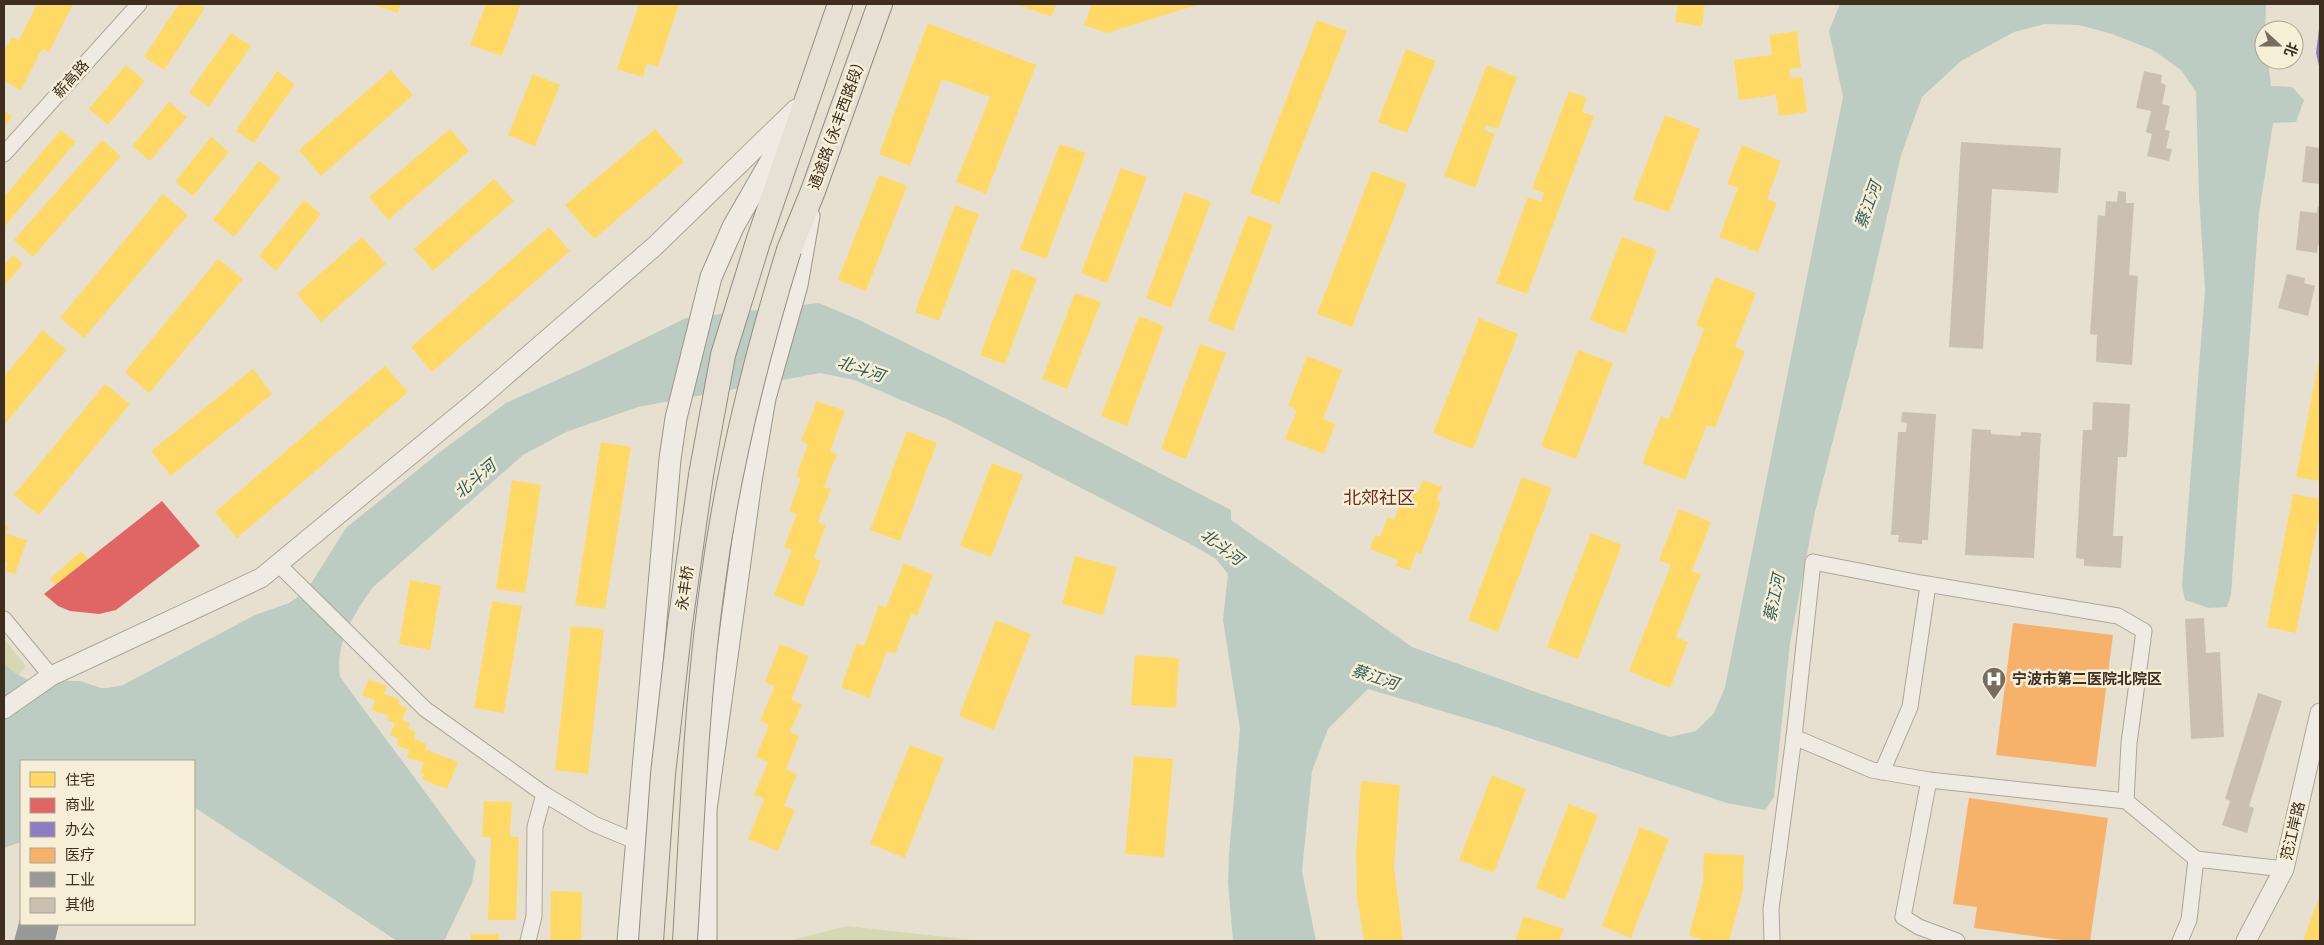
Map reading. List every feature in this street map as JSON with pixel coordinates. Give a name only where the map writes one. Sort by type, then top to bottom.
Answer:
[{"type":"main road","points":[[628,941],[670,459],[676,418],[711,277],[733,227],[806,100],[840,4]]},
{"type":"main road","name":"通途路 (永丰西路段)","points":[[789,250],[813,191],[880,4]]},
{"type":"main road","name":"永丰桥","points":[[651,941],[665,755],[680,624],[701,475],[724,355],[758,242],[806,100]]},
{"type":"main road","points":[[706,941],[706,810],[751,481],[766,398],[797,285],[813,191]]},
{"type":"main road","name":"永丰桥","points":[[685,941],[698,714],[712,586],[732,467],[760,344],[789,250]]},
{"type":"street","name":"薪高路","points":[[4,154],[139,4]]},
{"type":"street","points":[[4,710],[51,676],[261,578],[476,401],[648,252],[806,100]]},
{"type":"street","points":[[1772,941],[1771,909],[1794,737],[1813,562],[1928,585],[2118,616],[2144,632],[2129,743],[2126,801]]},
{"type":"street","points":[[278,564],[425,709],[544,794],[594,824],[637,842]]},
{"type":"street","points":[[1882,772],[1910,707],[1928,585]]},
{"type":"street","points":[[4,620],[51,676]]},
{"type":"street","name":"范江岸路","points":[[2246,941],[2284,869],[2320,714]]},
{"type":"street","points":[[1794,737],[1872,770],[1882,772],[1928,780],[2126,801],[2196,859],[2284,869]]},
{"type":"street","points":[[1928,780],[1903,917],[1919,927],[1956,941]]},
{"type":"street","points":[[528,941],[534,916],[535,827],[544,794]]},
{"type":"street","points":[[2180,941],[2189,920],[2196,859]]},
{"type":"green space","points":[[4,639],[26,666],[17,677],[4,671]]},
{"type":"green space","points":[[847,926],[982,941],[788,941]]},
{"type":"water","points":[[1840,4],[2266,4],[2265,20],[2254,20],[2254,70],[2269,70],[2271,86],[2292,87],[2304,100],[2296,122],[2273,123],[2259,213],[2231,594],[2227,607],[2209,608],[2185,600],[2182,586],[2205,290],[2199,196],[2196,92],[2181,70],[2153,50],[2112,34],[2079,25],[2045,24],[2014,32],[1961,61],[1922,97],[1901,155],[1869,296],[1815,512],[1790,643],[1774,797],[1765,810],[1727,803],[1499,728],[1368,689],[1328,729],[1312,771],[1302,871],[1316,941],[1233,941],[1228,883],[1240,729],[1223,620],[1228,574],[1216,559],[1194,546],[951,421],[854,380],[820,373],[638,407],[566,432],[523,455],[373,587],[366,597],[353,618],[343,641],[339,664],[340,677],[476,861],[472,883],[444,941],[397,941],[195,808],[195,760],[20,760],[20,842],[4,848],[4,664],[28,680],[80,681],[101,688],[123,685],[255,615],[289,603],[302,594],[312,582],[346,528],[436,455],[506,403],[586,367],[686,318],[819,303],[859,320],[963,371],[1231,510],[1231,520],[1412,647],[1541,694],[1670,737],[1696,731],[1714,713],[1725,687],[1843,97],[1829,31]]},
{"type":"building: 住宅","points":[[37,4],[73,4],[49,52],[42,49],[21,90],[4,81],[4,52],[12,37],[19,40]]},
{"type":"building: 住宅","points":[[179,4],[198,4],[205,8],[164,70],[144,57]]},
{"type":"building: 住宅","points":[[372,4],[401,4],[398,13]]},
{"type":"building: 住宅","points":[[486,4],[521,4],[502,56],[470,45]]},
{"type":"building: 住宅","points":[[639,4],[679,4],[658,67],[647,63],[643,77],[617,69]]},
{"type":"building: 住宅","points":[[1017,4],[1057,4],[1051,17]]},
{"type":"building: 住宅","points":[[1092,4],[1200,4],[1107,33],[1084,25]]},
{"type":"building: 住宅","points":[[1678,4],[1705,4],[1702,26],[1675,22]]},
{"type":"building: 住宅","points":[[1317,20],[1347,31],[1279,204],[1250,193]]},
{"type":"building: 住宅","points":[[928,23],[1036,65],[986,194],[956,182],[990,97],[942,79],[910,166],[879,154]]},
{"type":"building: 住宅","points":[[1797,31],[1801,68],[1790,69],[1791,78],[1802,77],[1807,112],[1779,116],[1776,95],[1739,100],[1734,60],[1772,55],[1769,35]]},
{"type":"building: 住宅","points":[[231,33],[251,46],[209,107],[189,93]]},
{"type":"building: 住宅","points":[[1406,49],[1436,61],[1407,133],[1378,122]]},
{"type":"building: 住宅","points":[[126,65],[145,81],[108,125],[89,109]]},
{"type":"building: 住宅","points":[[1487,65],[1517,77],[1498,129],[1486,125],[1484,130],[1495,134],[1475,188],[1444,176]]},
{"type":"building: 住宅","points":[[391,70],[413,95],[321,176],[299,150]]},
{"type":"building: 住宅","points":[[277,71],[295,84],[254,143],[236,131]]},
{"type":"building: 住宅","points":[[533,74],[560,85],[535,146],[508,135]]},
{"type":"building: 住宅","points":[[1569,91],[1587,98],[1582,112],[1594,116],[1527,294],[1496,283],[1528,197],[1541,202],[1544,193],[1532,189]]},
{"type":"building: 住宅","points":[[169,102],[187,117],[150,161],[132,146]]},
{"type":"building: 住宅","points":[[4,110],[12,117],[4,127]]},
{"type":"building: 住宅","points":[[1665,115],[1700,129],[1669,212],[1633,199]]},
{"type":"building: 住宅","points":[[450,129],[469,151],[388,220],[369,197]]},
{"type":"building: 住宅","points":[[655,129],[684,162],[594,239],[565,205]]},
{"type":"building: 住宅","points":[[61,130],[76,142],[4,227],[4,197]]},
{"type":"building: 住宅","points":[[211,137],[229,152],[193,196],[175,182]]},
{"type":"building: 住宅","points":[[102,140],[121,156],[33,257],[14,240]]},
{"type":"building: 住宅","points":[[1060,144],[1086,153],[1046,259],[1020,249]]},
{"type":"building: 住宅","points":[[1742,145],[1781,161],[1767,199],[1777,203],[1758,252],[1719,237],[1738,188],[1727,184]]},
{"type":"building: 住宅","points":[[259,161],[281,178],[234,237],[213,220]]},
{"type":"building: 住宅","points":[[1121,168],[1147,177],[1107,283],[1081,273]]},
{"type":"building: 住宅","points":[[1372,171],[1407,184],[1352,327],[1317,314]]},
{"type":"building: 住宅","points":[[879,175],[907,186],[866,291],[838,280]]},
{"type":"building: 住宅","points":[[494,179],[514,201],[433,271],[414,249]]},
{"type":"building: 住宅","points":[[1185,192],[1211,202],[1171,308],[1146,298]]},
{"type":"building: 住宅","points":[[163,194],[188,215],[84,338],[60,318]]},
{"type":"building: 住宅","points":[[304,200],[321,214],[276,271],[259,256]]},
{"type":"building: 住宅","points":[[955,205],[979,214],[939,321],[915,312]]},
{"type":"building: 住宅","points":[[1248,215],[1273,225],[1233,331],[1208,321]]},
{"type":"building: 住宅","points":[[549,227],[570,251],[432,372],[411,347]]},
{"type":"building: 住宅","points":[[362,237],[386,264],[321,322],[297,294]]},
{"type":"building: 住宅","points":[[1622,237],[1657,250],[1625,334],[1590,320]]},
{"type":"building: 住宅","points":[[13,255],[23,264],[4,286],[4,261],[6,263]]},
{"type":"building: 住宅","points":[[218,259],[243,279],[149,393],[125,372]]},
{"type":"building: 住宅","points":[[1012,269],[1037,278],[1005,364],[980,355]]},
{"type":"building: 住宅","points":[[1715,277],[1756,293],[1735,347],[1745,351],[1715,428],[1707,425],[1685,480],[1642,463],[1661,416],[1669,419],[1704,329],[1696,325]]},
{"type":"building: 住宅","points":[[1075,293],[1101,302],[1067,389],[1042,379]]},
{"type":"building: 住宅","points":[[1139,316],[1164,326],[1127,426],[1101,416]]},
{"type":"building: 住宅","points":[[1479,318],[1518,334],[1473,449],[1433,433]]},
{"type":"building: 住宅","points":[[43,330],[66,350],[4,425],[4,376]]},
{"type":"building: 住宅","points":[[1200,344],[1226,353],[1186,459],[1161,449]]},
{"type":"building: 住宅","points":[[1578,350],[1613,363],[1576,459],[1541,446]]},
{"type":"building: 住宅","points":[[1307,356],[1342,370],[1323,419],[1335,424],[1324,454],[1285,439],[1297,410],[1288,406]]},
{"type":"building: 住宅","points":[[2318,365],[2320,366],[2320,481],[2296,477]]},
{"type":"building: 住宅","points":[[385,366],[408,392],[237,538],[215,512]]},
{"type":"building: 住宅","points":[[253,369],[272,394],[171,476],[151,451]]},
{"type":"building: 住宅","points":[[105,384],[130,404],[39,515],[14,495]]},
{"type":"building: 住宅","points":[[817,401],[845,411],[830,451],[837,454],[824,487],[831,489],[818,522],[826,525],[814,558],[821,561],[803,607],[774,595],[792,550],[784,547],[797,514],[789,511],[801,478],[796,476],[808,444],[801,441]]},
{"type":"building: 住宅","points":[[907,431],[937,443],[900,541],[870,530]]},
{"type":"building: 住宅","points":[[601,442],[631,447],[605,609],[575,605]]},
{"type":"building: 住宅","points":[[992,463],[1023,475],[991,557],[960,546]]},
{"type":"building: 住宅","points":[[1522,477],[1552,488],[1498,632],[1468,620]]},
{"type":"building: 住宅","points":[[512,480],[541,485],[525,593],[496,589]]},
{"type":"building: 住宅","points":[[1423,480],[1442,487],[1437,500],[1441,502],[1421,554],[1416,552],[1410,570],[1396,566],[1398,560],[1370,549],[1375,535],[1380,537],[1388,517],[1394,520],[1399,507],[1392,505],[1399,486],[1418,493]]},
{"type":"building: 住宅","points":[[2293,494],[2320,499],[2320,513],[2296,633],[2267,627]]},
{"type":"building: 住宅","points":[[1679,509],[1711,522],[1692,571],[1701,574],[1676,637],[1688,642],[1670,688],[1629,671],[1671,565],[1659,560]]},
{"type":"building: 住宅","points":[[167,511],[190,537],[158,567],[148,556],[113,588],[103,576],[72,604],[50,579],[81,551],[91,562],[126,530],[135,540]]},
{"type":"building: 住宅","points":[[4,525],[9,527],[6,534],[27,540],[15,574],[5,571],[7,563],[4,562]]},
{"type":"building: 住宅","points":[[1591,533],[1622,545],[1578,659],[1547,647]]},
{"type":"building: 住宅","points":[[1075,556],[1117,567],[1103,615],[1062,604]]},
{"type":"building: 住宅","points":[[904,563],[933,575],[917,616],[911,614],[895,654],[887,651],[869,698],[841,687],[857,643],[864,646],[879,605],[886,608]]},
{"type":"building: 住宅","points":[[410,580],[441,586],[430,650],[399,644]]},
{"type":"building: 住宅","points":[[492,601],[522,606],[504,713],[474,708]]},
{"type":"building: 住宅","points":[[996,620],[1031,634],[994,730],[959,716]]},
{"type":"building: 住宅","points":[[571,626],[604,629],[588,774],[555,770]]},
{"type":"building: 住宅","points":[[780,644],[809,656],[791,700],[802,704],[790,732],[799,736],[786,769],[797,774],[784,806],[795,810],[778,851],[748,839],[764,799],[754,795],[768,762],[756,757],[769,725],[760,721],[775,686],[765,682]]},
{"type":"building: 住宅","points":[[1135,655],[1179,658],[1176,708],[1131,705]]},
{"type":"building: 住宅","points":[[369,679],[387,686],[384,694],[400,700],[398,704],[407,708],[402,720],[410,724],[408,728],[416,732],[414,739],[427,744],[425,749],[458,762],[447,789],[422,779],[424,774],[420,773],[424,763],[407,757],[409,750],[396,745],[399,739],[390,735],[395,723],[387,720],[389,716],[372,710],[375,700],[362,695]]},
{"type":"building: 住宅","points":[[910,745],[944,758],[905,858],[870,844]]},
{"type":"building: 住宅","points":[[1134,756],[1173,759],[1164,857],[1125,854]]},
{"type":"building: 住宅","points":[[1492,775],[1526,789],[1494,873],[1459,860]]},
{"type":"building: 住宅","points":[[1361,781],[1400,785],[1394,866],[1403,941],[1364,941],[1357,897],[1356,854]]},
{"type":"building: 住宅","points":[[484,801],[512,802],[510,836],[519,837],[516,920],[488,920],[491,837],[482,837]]},
{"type":"building: 住宅","points":[[1569,804],[1598,815],[1565,900],[1536,888]]},
{"type":"building: 住宅","points":[[1640,827],[1669,839],[1631,938],[1602,926]]},
{"type":"building: 住宅","points":[[1704,853],[1744,855],[1743,890],[1729,941],[1706,941],[1689,935],[1703,883]]},
{"type":"building: 住宅","points":[[551,891],[582,892],[581,941],[550,941]]},
{"type":"building: 住宅","points":[[2320,894],[2320,941],[2303,941]]},
{"type":"building: 住宅","points":[[1524,916],[1564,929],[1559,941],[1515,941]]},
{"type":"building: 住宅","points":[[471,934],[499,934],[499,941],[471,941]]},
{"type":"building: 商业","points":[[162,501],[200,546],[116,610],[99,614],[70,611],[58,606],[44,594]]},
{"type":"building: 办公","points":[[2320,29],[2320,70],[2316,53]]},
{"type":"building: 医疗","points":[[2013,623],[2113,635],[2096,767],[1996,755]]},
{"type":"building: 医疗","points":[[1969,798],[2108,818],[2090,941],[2068,941],[1974,928],[1977,907],[1953,904]]},
{"type":"building: 工业","points":[[20,919],[20,925],[59,925],[55,941],[14,941]]},
{"type":"building: 其他","points":[[2144,71],[2162,75],[2161,83],[2166,85],[2162,104],[2170,106],[2165,130],[2170,131],[2166,148],[2172,149],[2169,161],[2147,156],[2152,134],[2146,132],[2151,111],[2136,108]]},
{"type":"building: 其他","points":[[1961,142],[2061,148],[2058,193],[1992,189],[1983,349],[1949,347]]},
{"type":"building: 其他","points":[[2306,146],[2320,148],[2320,184],[2302,182]]},
{"type":"building: 其他","points":[[2118,191],[2126,192],[2126,203],[2134,203],[2129,275],[2138,276],[2132,365],[2096,362],[2097,335],[2090,334],[2098,215],[2105,216],[2106,201],[2117,202]]},
{"type":"building: 其他","points":[[2318,206],[2320,206],[2320,245],[2318,245],[2317,253],[2296,250],[2300,211],[2317,213]]},
{"type":"building: 其他","points":[[2287,274],[2305,278],[2304,283],[2315,286],[2308,316],[2278,308]]},
{"type":"building: 其他","points":[[2093,402],[2130,404],[2127,457],[2118,457],[2113,536],[2123,536],[2121,568],[2084,566],[2084,559],[2076,558],[2083,430],[2092,430]]},
{"type":"building: 其他","points":[[1902,412],[1936,414],[1928,540],[1922,540],[1922,544],[1898,542],[1899,535],[1891,535],[1898,432],[1906,432],[1907,423],[1901,422]]},
{"type":"building: 其他","points":[[1972,429],[1991,430],[1991,434],[2021,436],[2021,432],[2041,433],[2034,558],[1965,555]]},
{"type":"building: 其他","points":[[2204,618],[2206,653],[2220,652],[2224,737],[2191,739],[2185,619]]},
{"type":"building: 其他","points":[[2258,693],[2282,701],[2249,806],[2254,808],[2247,833],[2222,825],[2230,801],[2225,799]]},
{"type":"place","name":"宁波市第二医院北院区","points":[[1994,700]]},
{"type":"district","name":"北郊社区","points":[[1379,498]]},
{"type":"water label","name":"蔡江河","points":[[1868,205]]},
{"type":"water label","name":"北斗河","points":[[861,369]]},
{"type":"water label","name":"北斗河","points":[[475,479]]},
{"type":"water label","name":"北斗河","points":[[1222,547]]},
{"type":"water label","name":"蔡江河","points":[[1774,598]]},
{"type":"water label","name":"蔡江河","points":[[1375,677]]}]
